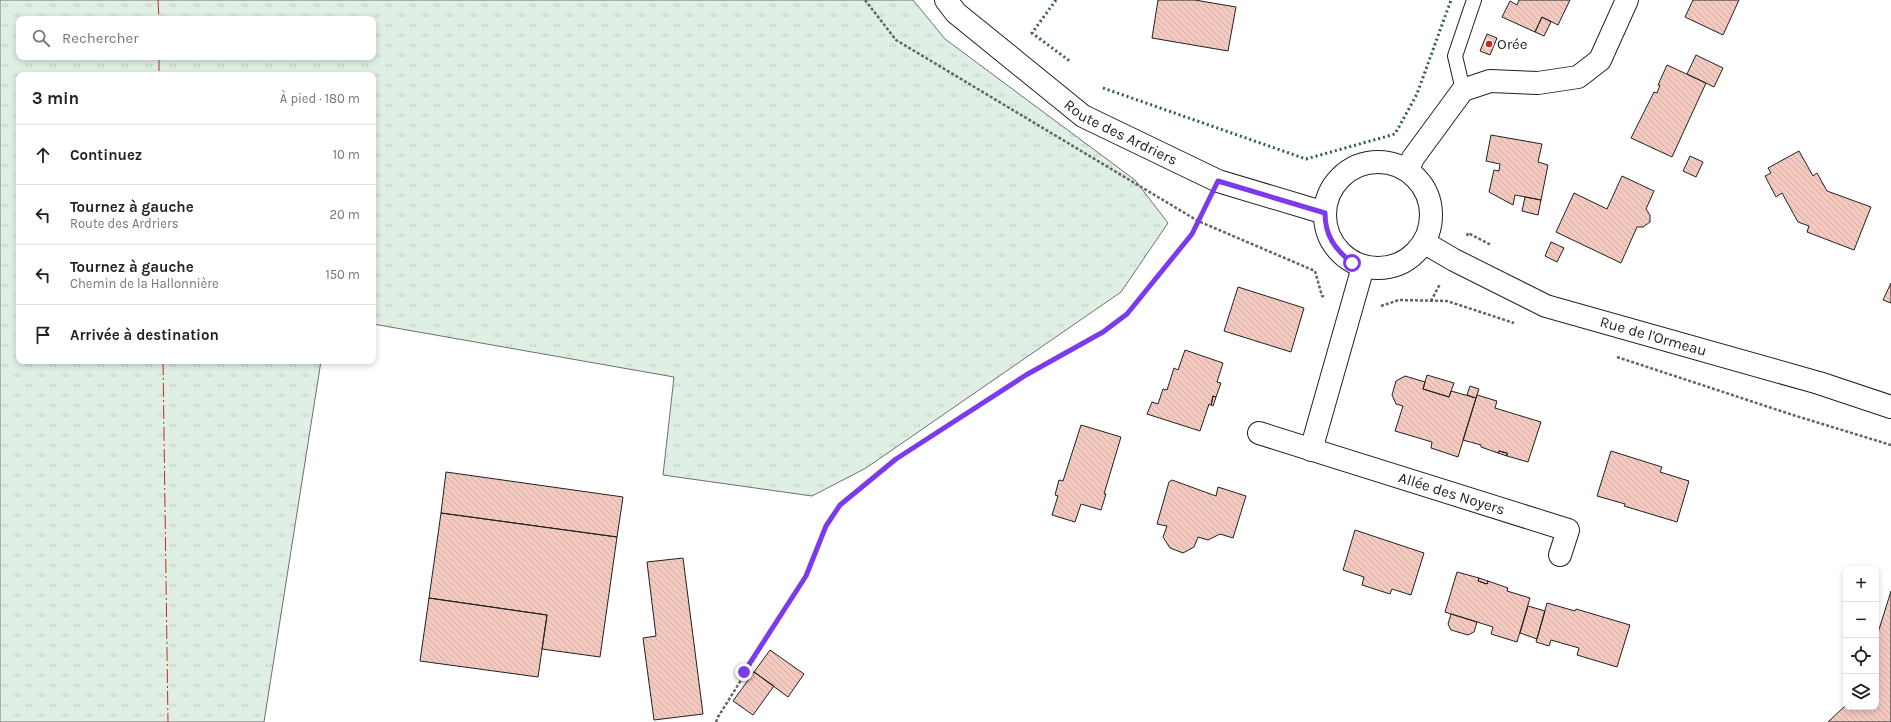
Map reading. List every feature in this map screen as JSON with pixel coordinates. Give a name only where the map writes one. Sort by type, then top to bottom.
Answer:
[{"type":"street","name":"Route des Ardriers","points":[[946,0],[956,13],[1084,116],[1218,181],[1325,213]]},
{"type":"street","points":[[1408,170],[1414,158],[1463,90],[1490,81],[1538,83],[1578,77],[1600,60],[1627,0]]},
{"type":"street","points":[[1385,162],[1408,170],[1425,190],[1432,209],[1431,225],[1425,243],[1415,255],[1390,268],[1363,267],[1352,263],[1338,251],[1325,227],[1325,203],[1338,180],[1356,166],[1366,163],[1385,162]]},
{"type":"street","name":"Rue de l'Ormeau","points":[[1425,243],[1454,260],[1546,306],[1819,383],[1891,407]]},
{"type":"street","points":[[1311,450],[1363,267]]},
{"type":"street","name":"Allée des Noyers","points":[[1258,433],[1568,530],[1560,555]]},
{"type":"lane","points":[[1463,90],[1455,56],[1474,0]]},
{"type":"path","points":[[865,0],[896,40],[1198,221],[1315,271],[1322,296],[1328,298]]},
{"type":"path","points":[[716,722],[744,672],[806,576],[826,526],[840,505],[896,459],[1026,375],[1103,332],[1127,314],[1192,234],[1218,181]]},
{"type":"path","points":[[1380,306],[1399,300],[1447,301],[1515,324]]},
{"type":"path","points":[[1612,356],[1793,415],[1891,445]]},
{"type":"green space","points":[[0,0],[913,0],[945,39],[1135,180],[1168,223],[1121,292],[866,468],[812,496],[663,475],[674,377],[376,325],[376,72],[16,72],[16,364],[321,364],[264,722],[0,722]]},
{"type":"building","points":[[1158,0],[1195,0],[1236,7],[1228,51],[1152,38]]},
{"type":"building","points":[[1519,0],[1570,0],[1558,25],[1542,17],[1535,32],[1502,17],[1510,1],[1517,5]]},
{"type":"building","points":[[1693,0],[1739,0],[1723,35],[1685,17]]},
{"type":"building","points":[[1542,17],[1551,22],[1544,36],[1535,32]]},
{"type":"building","name":"Orée","points":[[1487,34],[1497,38],[1490,55],[1480,51]]},
{"type":"building","points":[[1696,55],[1723,68],[1714,87],[1687,74]]},
{"type":"building","points":[[1667,65],[1706,83],[1672,157],[1631,138],[1654,92],[1657,93],[1660,85],[1658,85]]},
{"type":"building","points":[[1491,135],[1542,144],[1538,162],[1548,165],[1541,200],[1515,195],[1513,205],[1489,192],[1494,170],[1499,171],[1500,164],[1486,161]]},
{"type":"building","points":[[1799,151],[1813,176],[1817,173],[1827,191],[1871,207],[1854,250],[1807,232],[1809,226],[1798,222],[1782,193],[1776,197],[1765,176],[1771,173],[1768,168]]},
{"type":"building","points":[[1690,156],[1703,162],[1696,177],[1683,171]]},
{"type":"building","points":[[1622,176],[1654,191],[1646,209],[1650,215],[1650,222],[1643,227],[1637,227],[1621,263],[1556,232],[1574,193],[1607,209]]},
{"type":"building","points":[[1525,197],[1541,200],[1538,215],[1522,211]]},
{"type":"building","points":[[1551,242],[1564,248],[1557,262],[1545,256]]},
{"type":"building","points":[[1891,283],[1891,303],[1883,300]]},
{"type":"building","points":[[1238,287],[1304,308],[1291,352],[1224,331]]},
{"type":"building","points":[[1185,350],[1223,363],[1217,382],[1221,383],[1216,397],[1213,396],[1211,405],[1209,404],[1200,431],[1147,414],[1152,402],[1158,404],[1163,389],[1167,390],[1174,368],[1178,370]]},
{"type":"building","points":[[1427,375],[1454,383],[1449,397],[1423,389]]},
{"type":"building","points":[[1405,376],[1425,382],[1423,389],[1449,397],[1451,391],[1476,398],[1458,457],[1431,448],[1432,442],[1395,431],[1403,406],[1396,404],[1392,395],[1396,381]]},
{"type":"building","points":[[1470,386],[1479,389],[1476,398],[1467,395]]},
{"type":"building","points":[[1477,395],[1497,401],[1495,408],[1541,422],[1528,462],[1507,456],[1507,453],[1499,451],[1498,453],[1481,447],[1481,445],[1463,440]]},
{"type":"building","points":[[1213,396],[1216,397],[1213,406],[1211,405]]},
{"type":"building","points":[[1081,425],[1121,437],[1104,494],[1106,494],[1101,510],[1081,504],[1075,522],[1052,515],[1058,496],[1055,495],[1059,480],[1063,481]]},
{"type":"building","points":[[1499,451],[1507,453],[1507,456],[1498,453]]},
{"type":"building","points":[[1611,451],[1662,467],[1660,472],[1689,481],[1677,522],[1597,496]]},
{"type":"building","points":[[446,472],[623,497],[617,537],[441,513]]},
{"type":"building","points":[[1172,480],[1216,496],[1218,487],[1246,496],[1233,538],[1220,534],[1208,540],[1198,537],[1194,547],[1183,553],[1170,548],[1163,537],[1167,526],[1157,524],[1169,482]]},
{"type":"building","points":[[441,513],[617,537],[600,657],[542,649],[547,615],[429,598]]},
{"type":"building","points":[[1355,530],[1424,553],[1411,595],[1392,589],[1390,594],[1362,585],[1364,577],[1343,570]]},
{"type":"building","points":[[683,558],[703,714],[654,720],[643,638],[656,636],[647,562]]},
{"type":"building","points":[[1457,572],[1479,578],[1478,581],[1487,584],[1488,581],[1508,588],[1507,591],[1530,598],[1517,642],[1491,634],[1493,627],[1445,612]]},
{"type":"building","points":[[1479,578],[1488,581],[1487,584],[1478,581]]},
{"type":"building","points":[[1891,591],[1891,722],[1828,722],[1843,708],[1843,710],[1879,710],[1879,629]]},
{"type":"building","points":[[429,598],[547,615],[538,677],[420,661]]},
{"type":"building","points":[[1547,603],[1575,611],[1576,609],[1630,625],[1617,667],[1577,655],[1579,648],[1551,640],[1549,646],[1536,642]]},
{"type":"building","points":[[1528,606],[1545,611],[1537,639],[1520,633]]},
{"type":"building","points":[[1451,614],[1477,622],[1474,632],[1468,635],[1451,630],[1448,624]]},
{"type":"building","points":[[770,650],[804,674],[788,697],[754,672]]},
{"type":"building","points":[[754,672],[774,686],[753,715],[733,701]]},
{"type":"hedge","points":[[1056,0],[1032,33],[1071,62]]},
{"type":"hedge","points":[[1103,88],[1306,159],[1395,134],[1417,94],[1451,0]]},
{"type":"power","points":[[158,0],[159,16]]},
{"type":"power","points":[[159,60],[159,72]]},
{"type":"power","points":[[163,364],[168,722]]},
{"type":"place","name":"Orée","points":[[1489,44]]},
{"type":"route","points":[[744,672],[806,576],[826,526],[840,505],[896,459],[1026,375],[1103,332],[1127,314],[1150,288],[1192,234],[1218,181],[1325,213],[1325,227],[1338,251],[1352,263]]}]
